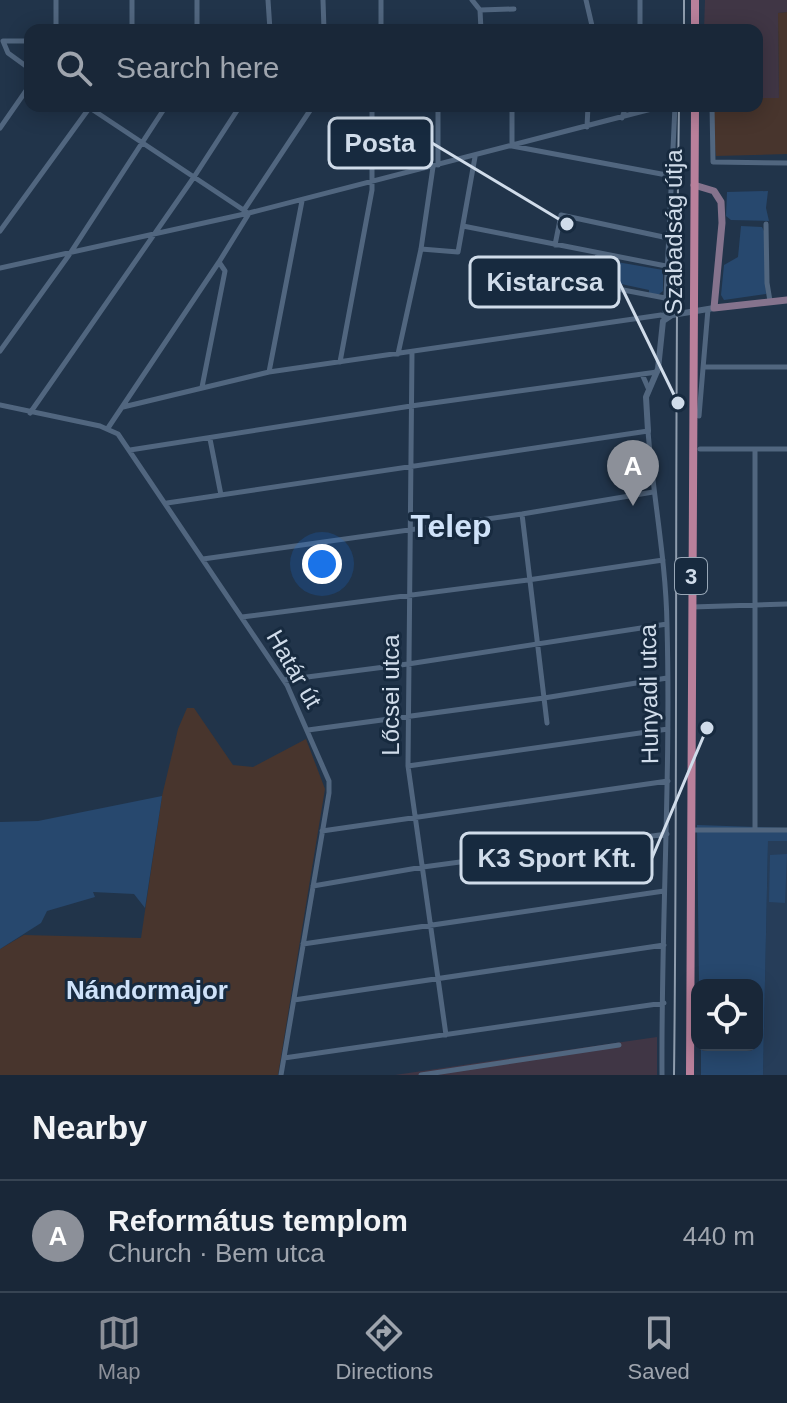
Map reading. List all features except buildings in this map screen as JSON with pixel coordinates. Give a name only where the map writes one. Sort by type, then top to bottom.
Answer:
[{"type":"main road","points":[[695,0],[695,24]]},
{"type":"main road","name":"Szabadság útja","points":[[691,1030],[695,112]]},
{"type":"main road","points":[[694,185],[714,191],[722,206],[711,308],[787,300]]},
{"type":"main road","name":"3","points":[[691,1030],[692,1075]]},
{"type":"main road","name":"3","points":[[691,1051],[692,1075]]},
{"type":"street","points":[[56,0],[56,24]]},
{"type":"street","points":[[132,0],[132,24]]},
{"type":"street","points":[[197,0],[197,24]]},
{"type":"street","points":[[268,0],[270,24]]},
{"type":"street","points":[[323,0],[324,24]]},
{"type":"street","points":[[381,0],[381,24]]},
{"type":"street","points":[[472,0],[480,10],[481,24]]},
{"type":"street","points":[[586,0],[592,24]]},
{"type":"street","points":[[640,0],[640,24]]},
{"type":"street","points":[[480,10],[514,9]]},
{"type":"street","points":[[24,41],[2,41],[8,53],[24,65]]},
{"type":"street","points":[[0,54],[8,53]]},
{"type":"street","points":[[0,128],[24,94]]},
{"type":"street","points":[[0,231],[85,112]]},
{"type":"street","points":[[97,112],[246,212]]},
{"type":"street","points":[[0,351],[69,255],[162,112]]},
{"type":"street","points":[[30,413],[236,112]]},
{"type":"street","points":[[0,405],[108,428],[219,262],[246,212],[309,112]]},
{"type":"street","points":[[340,362],[372,183],[372,112]]},
{"type":"street","points":[[398,354],[435,166],[438,112]]},
{"type":"street","points":[[512,112],[512,146]]},
{"type":"street","points":[[587,127],[588,112]]},
{"type":"street","points":[[622,118],[624,112]]},
{"type":"street","points":[[0,268],[69,255],[302,200],[642,112]]},
{"type":"street","points":[[665,317],[675,112]]},
{"type":"street","points":[[712,112],[713,162],[787,163]]},
{"type":"street","points":[[512,146],[673,176]]},
{"type":"street","points":[[421,249],[458,252],[475,157]]},
{"type":"street","points":[[269,372],[302,200]]},
{"type":"street","points":[[555,245],[561,215],[668,238]]},
{"type":"street","points":[[766,224],[770,301]]},
{"type":"street","points":[[463,226],[667,266]]},
{"type":"street","points":[[598,253],[592,284],[665,298]]},
{"type":"street","points":[[202,387],[225,271],[219,262]]},
{"type":"street","points":[[123,407],[269,372],[711,308],[699,416]]},
{"type":"street","name":"Hunyadi utca","points":[[662,1075],[668,781],[667,624],[646,397],[658,372],[665,317]]},
{"type":"street","name":"Lőcsei utca","points":[[412,352],[408,766],[446,1035]]},
{"type":"street","points":[[704,367],[787,367]]},
{"type":"street","points":[[130,450],[411,406],[658,372]]},
{"type":"street","points":[[642,374],[649,390]]},
{"type":"street","name":"Határ út","points":[[108,428],[118,434],[130,450],[284,680],[329,783],[281,1075]]},
{"type":"street","points":[[167,503],[648,431]]},
{"type":"street","points":[[210,439],[221,495]]},
{"type":"street","points":[[700,449],[787,449]]},
{"type":"street","points":[[755,449],[755,829]]},
{"type":"street","points":[[203,559],[522,514],[653,492]]},
{"type":"street","points":[[522,514],[547,723]]},
{"type":"street","points":[[242,617],[663,560]]},
{"type":"street","points":[[691,607],[787,604]]},
{"type":"street","points":[[284,680],[667,624]]},
{"type":"street","points":[[308,730],[667,678]]},
{"type":"street","points":[[408,766],[668,729]]},
{"type":"street","points":[[322,831],[668,781]]},
{"type":"street","points":[[690,830],[787,830]]},
{"type":"street","points":[[313,886],[423,867],[667,834]]},
{"type":"street","points":[[303,944],[664,891]]},
{"type":"street","points":[[294,1000],[664,945]]},
{"type":"street","points":[[284,1058],[664,1003]]},
{"type":"street","points":[[421,1075],[619,1045]]},
{"type":"shaded area","points":[[705,0],[787,0],[787,12],[778,13],[779,98],[763,98],[763,24],[704,24]]},
{"type":"shaded area","points":[[787,12],[787,154],[716,156],[711,112],[763,112],[763,98],[779,98],[778,13]]},
{"type":"shaded area","points":[[768,191],[766,208],[769,221],[731,220],[726,216],[727,192]]},
{"type":"shaded area","points":[[741,226],[762,227],[765,233],[766,294],[724,300],[721,295],[724,265],[738,257]]},
{"type":"shaded area","points":[[617,262],[663,270],[663,291],[658,295],[612,282]]},
{"type":"shaded area","points":[[187,708],[194,708],[233,765],[253,767],[306,739],[325,789],[278,1075],[0,1075],[0,949],[24,935],[141,938],[162,796],[178,729]]},
{"type":"shaded area","points":[[162,796],[145,908],[134,894],[93,892],[95,897],[47,911],[41,923],[0,949],[0,822],[38,821]]},
{"type":"shaded area","points":[[697,825],[787,828],[787,841],[768,841],[763,1075],[701,1075],[701,1051],[763,1051],[763,979],[699,979]]},
{"type":"shaded area","points":[[768,841],[787,841],[787,1075],[763,1075]]},
{"type":"shaded area","points":[[787,854],[785,903],[769,902],[770,855]]},
{"type":"shaded area","points":[[657,1037],[657,1075],[395,1075]]},
{"type":"tram line","points":[[684,0],[684,24]]},
{"type":"tram line","points":[[674,1075],[679,112]]},
{"type":"place","name":"Posta","points":[[567,224]]},
{"type":"place","name":"Kistarcsa","points":[[678,403]]},
{"type":"place","name":"Református templom","points":[[633,506]]},
{"type":"place","name":"K3 Sport Kft.","points":[[707,728]]},
{"type":"district","name":"Telep","points":[[451,526]]},
{"type":"district","name":"Nándormajor","points":[[147,990]]}]
